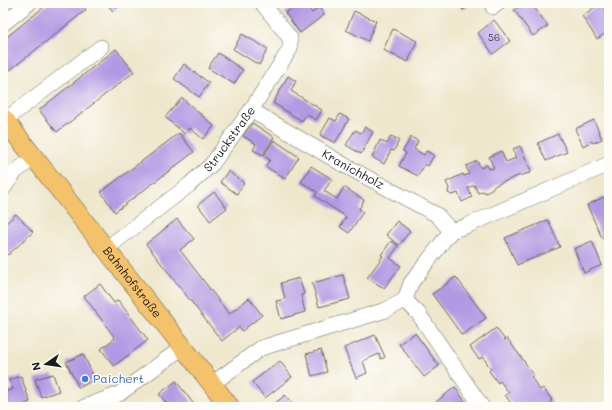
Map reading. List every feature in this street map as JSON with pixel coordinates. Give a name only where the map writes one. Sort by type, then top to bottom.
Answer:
[{"type":"main road","name":"Bahnhofstraße","points":[[4,119],[33,158],[107,248],[230,407]]},
{"type":"street","points":[[3,24],[29,3]]},
{"type":"street","name":"Struckstraße","points":[[107,248],[189,185],[212,164],[251,110],[290,49],[290,38],[262,3]]},
{"type":"street","points":[[4,119],[101,47]]},
{"type":"street","name":"Kranichholz","points":[[251,110],[344,165],[437,215],[451,231]]},
{"type":"street","points":[[3,189],[15,172],[33,158]]},
{"type":"street","points":[[212,384],[261,348],[386,310],[405,300],[411,283],[451,231],[473,223],[609,164]]},
{"type":"street","points":[[405,300],[418,313],[482,407]]},
{"type":"street","points":[[84,407],[119,394],[183,347]]},
{"type":"building","points":[[49,3],[81,3],[86,10],[10,70],[3,61],[3,40]]},
{"type":"building","points":[[106,3],[122,3],[113,11]]},
{"type":"building","points":[[294,3],[305,3],[312,13],[319,7],[324,15],[300,33],[285,13],[296,6]]},
{"type":"building","points":[[458,3],[472,3],[463,10]]},
{"type":"building","points":[[524,3],[531,3],[548,26],[533,36],[514,10]]},
{"type":"building","points":[[601,3],[609,15],[609,31],[597,39],[582,16]]},
{"type":"building","points":[[354,11],[376,21],[368,41],[346,30]]},
{"type":"building","points":[[494,20],[510,41],[493,54],[478,33]]},
{"type":"building","points":[[393,29],[417,41],[408,62],[383,50]]},
{"type":"building","points":[[242,34],[268,49],[259,65],[233,49]]},
{"type":"building","points":[[116,49],[134,72],[57,132],[39,110]]},
{"type":"building","points":[[218,53],[243,70],[234,84],[208,68]]},
{"type":"building","points":[[184,64],[209,83],[199,97],[174,79]]},
{"type":"building","points":[[288,76],[296,81],[291,91],[322,110],[316,120],[307,114],[302,121],[273,103]]},
{"type":"building","points":[[182,98],[214,126],[203,139],[190,128],[185,134],[165,117]]},
{"type":"building","points":[[340,114],[349,119],[335,143],[320,135],[330,118],[336,121]]},
{"type":"building","points":[[594,120],[602,139],[593,143],[592,141],[583,146],[575,129]]},
{"type":"building","points":[[252,123],[274,137],[263,155],[253,150],[256,144],[243,136]]},
{"type":"building","points":[[365,127],[373,132],[361,154],[346,145],[355,130],[361,133]]},
{"type":"building","points":[[179,133],[194,152],[115,212],[101,192]]},
{"type":"building","points":[[558,134],[567,152],[546,161],[538,143]]},
{"type":"building","points":[[391,136],[399,140],[394,151],[391,150],[384,164],[372,157],[380,140],[387,144]]},
{"type":"building","points":[[411,137],[418,141],[414,149],[424,155],[426,151],[434,155],[428,166],[425,164],[418,176],[399,166],[406,153],[403,151]]},
{"type":"building","points":[[274,140],[299,157],[285,179],[265,166],[270,160],[264,156]]},
{"type":"building","points":[[520,146],[531,171],[530,173],[496,185],[486,193],[483,191],[478,193],[474,185],[468,188],[472,197],[462,202],[458,193],[452,195],[448,193],[449,188],[446,182],[463,174],[464,176],[469,174],[466,166],[477,161],[481,168],[487,165],[489,169],[494,168],[489,157],[501,151],[506,162],[516,158],[513,149]]},
{"type":"building","points":[[311,166],[332,179],[324,191],[337,199],[344,187],[364,200],[359,209],[363,212],[349,233],[340,227],[346,217],[315,196],[317,192],[301,182]]},
{"type":"building","points":[[228,171],[244,183],[237,194],[220,182]]},
{"type":"building","points":[[214,192],[227,208],[210,221],[198,205]]},
{"type":"building","points":[[604,197],[609,207],[609,235],[602,238],[587,205]]},
{"type":"building","points":[[16,214],[33,232],[8,255],[3,249],[3,226]]},
{"type":"building","points":[[177,219],[194,239],[180,250],[229,314],[249,298],[262,315],[242,331],[239,327],[222,341],[146,244]]},
{"type":"building","points":[[548,220],[560,247],[517,265],[505,238]]},
{"type":"building","points":[[397,221],[410,231],[399,245],[386,235]]},
{"type":"building","points":[[391,241],[398,246],[390,258],[401,266],[384,288],[367,278],[383,256],[381,255]]},
{"type":"building","points":[[592,241],[602,265],[584,273],[574,249]]},
{"type":"building","points":[[343,275],[350,299],[319,307],[312,283]]},
{"type":"building","points":[[456,277],[486,318],[462,335],[432,294]]},
{"type":"building","points":[[299,278],[304,294],[301,295],[305,312],[281,319],[276,301],[285,299],[281,283]]},
{"type":"building","points":[[100,284],[114,303],[118,300],[148,340],[114,366],[101,349],[115,338],[84,296]]},
{"type":"building","points":[[496,328],[505,340],[507,338],[534,375],[531,377],[540,390],[543,388],[552,400],[550,401],[554,407],[514,407],[505,395],[509,393],[500,381],[498,383],[489,371],[491,369],[483,357],[479,359],[470,347]]},
{"type":"building","points":[[415,333],[439,366],[424,377],[399,344]]},
{"type":"building","points":[[375,335],[385,357],[381,359],[379,354],[363,361],[367,373],[356,378],[344,348]]},
{"type":"building","points":[[321,350],[327,372],[312,376],[306,354]]},
{"type":"building","points":[[83,354],[95,379],[79,388],[66,362]]},
{"type":"building","points":[[280,361],[292,377],[265,398],[252,382]]},
{"type":"building","points":[[53,374],[59,391],[41,397],[35,379]]},
{"type":"building","points":[[21,376],[30,402],[17,407],[10,407],[5,392],[13,389],[9,380]]},
{"type":"building","points":[[176,381],[196,407],[169,407],[159,394]]},
{"type":"building","points":[[455,387],[469,407],[440,407],[436,402]]},
{"type":"building","points":[[285,395],[295,407],[272,406]]},
{"type":"place","name":"Paichert","points":[[85,379]]}]
